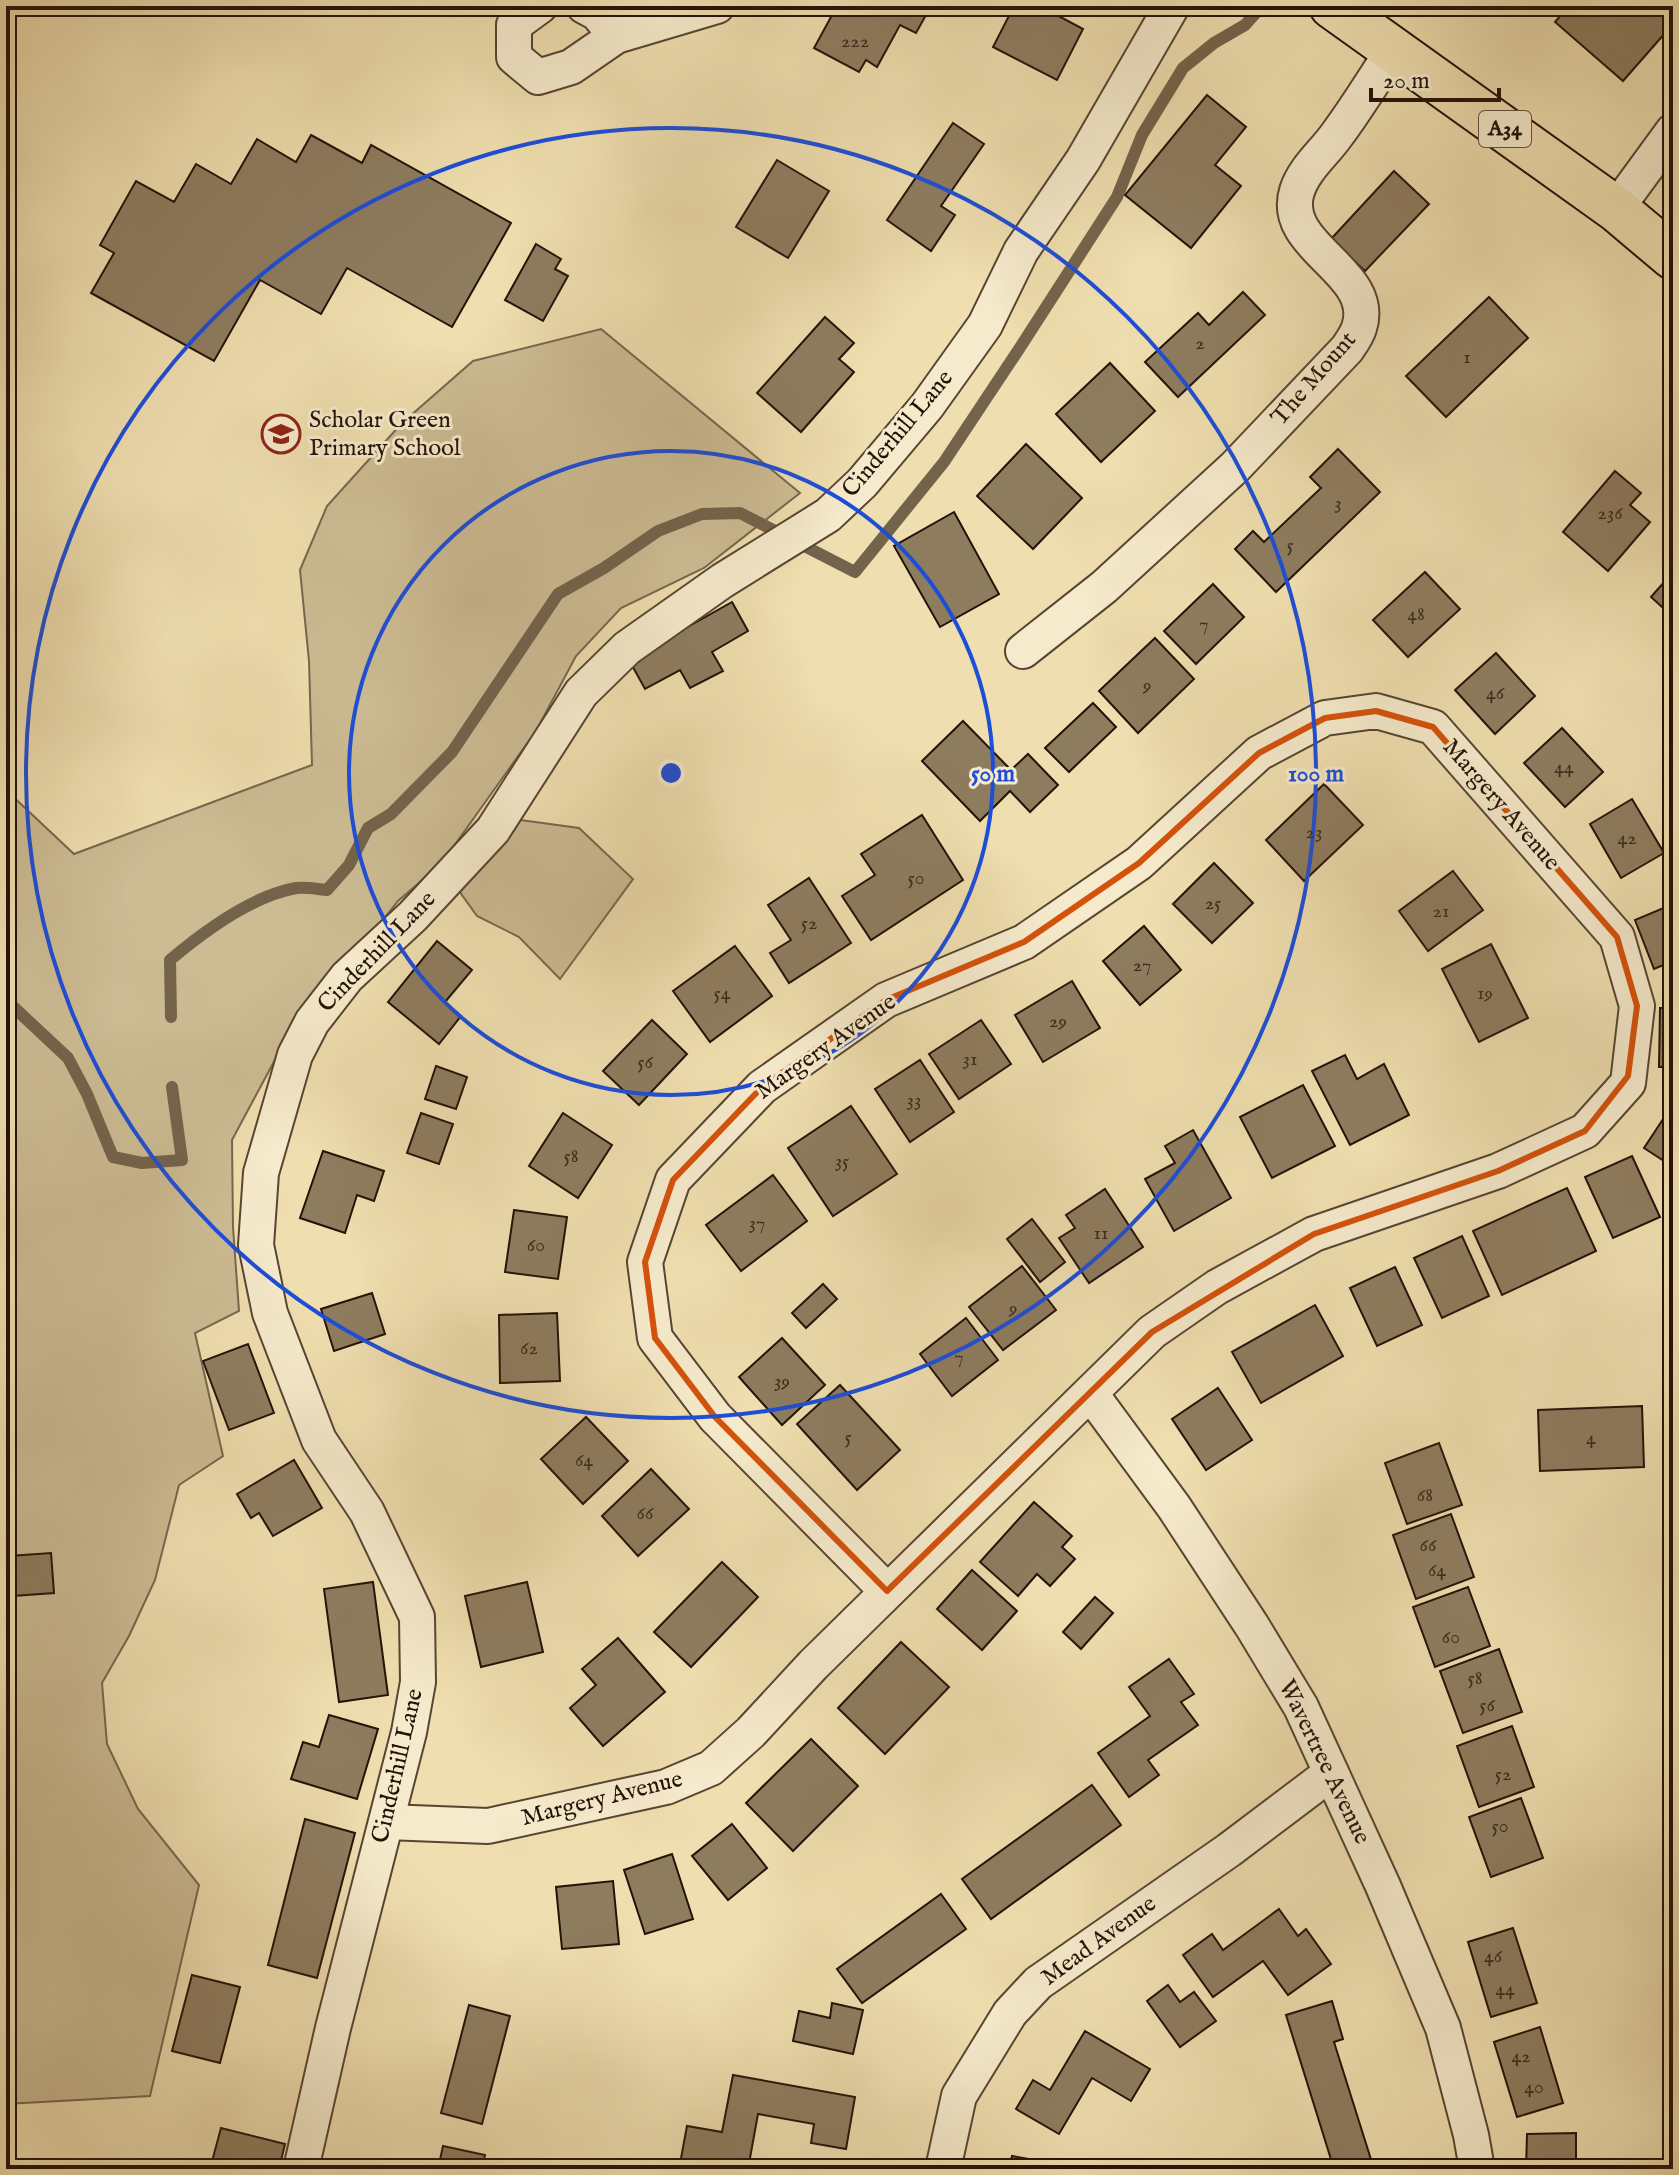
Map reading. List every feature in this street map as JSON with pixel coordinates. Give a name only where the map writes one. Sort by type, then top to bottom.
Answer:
[{"type":"highway","name":"A34","points":[[1332,6],[1616,209],[1673,257]]},
{"type":"street","points":[[540,6],[514,25],[514,57],[538,77],[571,67],[616,36],[717,6]]},
{"type":"street","points":[[584,6],[597,13],[616,36]]},
{"type":"street","name":"Cinderhill Lane","points":[[301,2169],[333,2028],[409,1732],[418,1682],[417,1617],[367,1512],[319,1440],[270,1313],[256,1245],[261,1173],[295,1055],[312,1022],[347,977],[413,916],[493,830],[581,693],[627,648],[722,581],[828,515],[872,472],[927,406],[985,325],[1021,251],[1083,160],[1172,6]]},
{"type":"street","name":"The Mount","points":[[1023,651],[1104,587],[1235,467],[1347,349],[1360,328],[1361,304],[1350,283],[1304,232],[1295,212],[1297,192],[1307,171],[1336,137],[1394,49]]},
{"type":"street","points":[[1616,209],[1673,131]]},
{"type":"street","name":"Margery Avenue","points":[[387,1822],[488,1826],[666,1787],[711,1768],[751,1732],[887,1591],[1152,1332],[1217,1287],[1314,1234],[1498,1171],[1585,1131],[1628,1083],[1637,1006],[1617,937],[1433,727],[1376,711],[1325,718],[1259,753],[1139,863],[1024,942],[886,1000],[762,1087],[673,1180],[645,1262],[655,1338],[715,1417],[887,1591]]},
{"type":"street","name":"Wavertree Avenue","points":[[1091,1394],[1174,1507],[1301,1707],[1443,2028],[1477,2169]]},
{"type":"street","name":"Mead Avenue","points":[[943,2169],[959,2096],[1010,2013],[1029,1993],[1331,1773]]},
{"type":"highlighted area","points":[[1376,711],[1433,727],[1617,937],[1637,1006],[1628,1076],[1585,1131],[1498,1171],[1314,1234],[1152,1332],[887,1591],[715,1417],[655,1338],[645,1262],[673,1180],[762,1087],[886,1000],[1024,942],[1139,863],[1259,753],[1325,718]]},
{"type":"shaded area","points":[[601,329],[800,493],[704,568],[621,608],[576,656],[536,731],[441,864],[398,901],[363,945],[299,1015],[232,1140],[233,1227],[239,1311],[195,1333],[223,1456],[179,1485],[155,1580],[129,1636],[102,1683],[107,1744],[138,1809],[199,1885],[150,2096],[6,2104],[6,790],[74,854],[312,765],[309,661],[300,570],[327,506],[401,424],[473,361]]},
{"type":"shaded area","points":[[513,819],[579,828],[633,879],[560,979],[519,937],[477,916],[457,888]]},
{"type":"building","points":[[837,6],[931,6],[916,33],[900,25],[877,67],[866,60],[859,72],[814,48]]},
{"type":"building","points":[[1014,6],[1040,6],[1083,29],[1057,80],[993,47]]},
{"type":"building","points":[[1569,6],[1621,6],[1630,14],[1637,6],[1654,6],[1673,24],[1623,81],[1555,22]]},
{"type":"building","points":[[1207,95],[1246,127],[1215,165],[1241,186],[1191,248],[1125,195]]},
{"type":"building","points":[[953,123],[984,144],[941,206],[955,215],[931,251],[887,220]]},
{"type":"building","points":[[311,135],[362,163],[371,145],[511,223],[452,327],[347,268],[321,314],[260,280],[214,361],[91,293],[114,253],[100,245],[136,181],[174,202],[196,164],[231,184],[257,139],[296,162]]},
{"type":"building","points":[[777,160],[829,191],[788,258],[736,227]]},
{"type":"building","points":[[1394,171],[1429,204],[1365,271],[1331,239]]},
{"type":"building","points":[[536,244],[561,259],[555,269],[568,276],[543,321],[505,300]]},
{"type":"building","points":[[1243,292],[1265,315],[1178,397],[1145,362],[1198,313],[1209,325]]},
{"type":"building","points":[[1489,297],[1528,338],[1446,417],[1406,376]]},
{"type":"building","points":[[825,317],[854,343],[839,359],[854,372],[801,432],[757,393]]},
{"type":"building","points":[[1110,363],[1155,411],[1101,462],[1056,414]]},
{"type":"building","points":[[1026,444],[1082,498],[1033,549],[977,496]]},
{"type":"building","points":[[1338,449],[1380,492],[1276,592],[1235,549],[1253,531],[1264,542],[1321,488],[1310,477]]},
{"type":"building","points":[[1615,471],[1641,493],[1630,505],[1650,522],[1608,571],[1563,532]]},
{"type":"building","points":[[954,512],[999,594],[940,627],[894,546]]},
{"type":"building","points":[[1425,572],[1460,609],[1408,657],[1373,620]]},
{"type":"building","points":[[1673,572],[1673,617],[1651,597]]},
{"type":"building","points":[[1213,584],[1244,617],[1196,664],[1164,631]]},
{"type":"building","points":[[732,602],[748,631],[712,652],[723,671],[690,688],[680,670],[645,689],[629,660]]},
{"type":"building","points":[[1155,638],[1194,679],[1138,733],[1099,691]]},
{"type":"building","points":[[1496,653],[1535,696],[1495,734],[1455,690]]},
{"type":"building","points":[[1093,703],[1116,727],[1069,772],[1045,748]]},
{"type":"building","points":[[963,721],[1011,770],[1028,754],[1058,785],[1030,812],[1010,791],[980,821],[922,761]]},
{"type":"building","points":[[1562,728],[1603,772],[1565,807],[1524,763]]},
{"type":"building","points":[[1324,784],[1363,825],[1304,881],[1266,840]]},
{"type":"building","points":[[1632,799],[1664,853],[1621,878],[1590,824]]},
{"type":"building","points":[[922,815],[963,880],[871,940],[842,896],[875,875],[861,854]]},
{"type":"building","points":[[1214,863],[1253,903],[1212,943],[1173,904]]},
{"type":"building","points":[[1453,871],[1483,910],[1428,951],[1399,911]]},
{"type":"building","points":[[809,878],[851,943],[789,983],[770,953],[791,940],[768,905]]},
{"type":"building","points":[[1673,904],[1673,961],[1654,969],[1635,920]]},
{"type":"building","points":[[1144,926],[1181,970],[1140,1005],[1103,961]]},
{"type":"building","points":[[437,941],[472,970],[445,1002],[461,1016],[439,1044],[388,1002]]},
{"type":"building","points":[[1491,944],[1528,1018],[1479,1042],[1442,969]]},
{"type":"building","points":[[735,946],[772,996],[710,1042],[673,991]]},
{"type":"building","points":[[1072,981],[1100,1028],[1043,1062],[1015,1015]]},
{"type":"building","points":[[1660,1008],[1673,1008],[1673,1067],[1659,1067]]},
{"type":"building","points":[[652,1020],[687,1054],[639,1105],[603,1071]]},
{"type":"building","points":[[981,1020],[1011,1064],[959,1099],[929,1054]]},
{"type":"building","points":[[1345,1055],[1357,1079],[1384,1064],[1409,1115],[1350,1145],[1312,1071]]},
{"type":"building","points":[[920,1060],[954,1112],[910,1142],[875,1089]]},
{"type":"building","points":[[436,1066],[467,1077],[456,1109],[425,1099]]},
{"type":"building","points":[[1303,1085],[1335,1146],[1272,1178],[1240,1117]]},
{"type":"building","points":[[1673,1104],[1673,1167],[1644,1148]]},
{"type":"building","points":[[851,1106],[897,1174],[833,1216],[788,1148]]},
{"type":"building","points":[[421,1113],[453,1124],[439,1164],[407,1153]]},
{"type":"building","points":[[563,1113],[612,1145],[578,1198],[529,1166]]},
{"type":"building","points":[[1193,1130],[1231,1198],[1174,1231],[1145,1179],[1175,1163],[1165,1146]]},
{"type":"building","points":[[323,1151],[384,1171],[374,1201],[357,1195],[345,1233],[300,1218]]},
{"type":"building","points":[[1632,1156],[1660,1217],[1613,1238],[1585,1177]]},
{"type":"building","points":[[773,1175],[807,1221],[741,1271],[706,1225]]},
{"type":"building","points":[[1567,1188],[1596,1251],[1502,1295],[1473,1231]]},
{"type":"building","points":[[1105,1189],[1143,1247],[1089,1283],[1059,1238],[1075,1228],[1066,1215]]},
{"type":"building","points":[[514,1210],[567,1217],[558,1279],[505,1272]]},
{"type":"building","points":[[1032,1219],[1065,1262],[1040,1282],[1007,1239]]},
{"type":"building","points":[[1462,1236],[1489,1296],[1442,1318],[1414,1258]]},
{"type":"building","points":[[1022,1266],[1056,1310],[1003,1350],[969,1307]]},
{"type":"building","points":[[1395,1267],[1422,1325],[1377,1346],[1350,1288]]},
{"type":"building","points":[[823,1284],[837,1299],[806,1328],[792,1313]]},
{"type":"building","points":[[372,1293],[385,1334],[334,1351],[321,1309]]},
{"type":"building","points":[[1315,1305],[1343,1356],[1261,1403],[1232,1352]]},
{"type":"building","points":[[557,1313],[560,1381],[500,1383],[499,1315]]},
{"type":"building","points":[[966,1318],[998,1360],[952,1396],[920,1354]]},
{"type":"building","points":[[782,1338],[825,1385],[782,1425],[739,1377]]},
{"type":"building","points":[[248,1344],[274,1413],[229,1430],[203,1361]]},
{"type":"building","points":[[840,1385],[900,1450],[857,1490],[797,1424]]},
{"type":"building","points":[[1218,1388],[1252,1440],[1206,1470],[1172,1419]]},
{"type":"building","points":[[1642,1406],[1644,1467],[1540,1471],[1538,1410]]},
{"type":"building","points":[[586,1417],[628,1461],[583,1504],[541,1459]]},
{"type":"building","points":[[1439,1443],[1462,1505],[1407,1524],[1385,1463]]},
{"type":"building","points":[[294,1460],[322,1508],[273,1536],[259,1513],[251,1518],[237,1494]]},
{"type":"building","points":[[651,1469],[689,1509],[638,1556],[602,1516]]},
{"type":"building","points":[[1034,1502],[1072,1536],[1062,1547],[1075,1559],[1050,1586],[1037,1574],[1018,1596],[980,1562]]},
{"type":"building","points":[[1451,1514],[1474,1577],[1416,1599],[1393,1535]]},
{"type":"building","points":[[51,1553],[54,1593],[13,1596],[9,1556]]},
{"type":"building","points":[[722,1562],[758,1597],[691,1667],[654,1632]]},
{"type":"building","points":[[972,1570],[1017,1611],[982,1650],[937,1609]]},
{"type":"building","points":[[373,1582],[388,1695],[339,1702],[324,1589]]},
{"type":"building","points":[[527,1582],[543,1652],[481,1667],[465,1596]]},
{"type":"building","points":[[1468,1587],[1490,1646],[1435,1667],[1413,1607]]},
{"type":"building","points":[[1095,1597],[1113,1613],[1081,1649],[1063,1632]]},
{"type":"building","points":[[618,1638],[665,1692],[603,1746],[570,1708],[596,1685],[582,1669]]},
{"type":"building","points":[[901,1642],[949,1687],[885,1754],[838,1708]]},
{"type":"building","points":[[1499,1649],[1522,1712],[1463,1733],[1440,1671]]},
{"type":"building","points":[[1169,1659],[1194,1694],[1181,1702],[1198,1725],[1148,1760],[1159,1775],[1129,1797],[1098,1753],[1150,1716],[1129,1687]]},
{"type":"building","points":[[329,1715],[378,1729],[357,1799],[291,1779],[303,1742],[319,1747]]},
{"type":"building","points":[[1512,1726],[1534,1787],[1479,1807],[1457,1746]]},
{"type":"building","points":[[811,1739],[858,1786],[793,1851],[746,1803]]},
{"type":"building","points":[[1092,1785],[1121,1825],[991,1919],[962,1879]]},
{"type":"building","points":[[1521,1798],[1543,1858],[1491,1877],[1469,1817]]},
{"type":"building","points":[[305,1819],[355,1833],[317,1978],[268,1965]]},
{"type":"building","points":[[732,1824],[767,1868],[728,1900],[692,1856]]},
{"type":"building","points":[[672,1854],[693,1919],[645,1934],[624,1870]]},
{"type":"building","points":[[613,1881],[619,1944],[562,1949],[556,1887]]},
{"type":"building","points":[[941,1894],[966,1929],[862,2003],[837,1969]]},
{"type":"building","points":[[1279,1909],[1298,1936],[1306,1929],[1331,1964],[1288,1995],[1263,1961],[1213,1997],[1183,1955],[1212,1934],[1223,1950]]},
{"type":"building","points":[[1513,1928],[1537,2003],[1491,2017],[1468,1942]]},
{"type":"building","points":[[192,1975],[240,1987],[220,2063],[172,2051]]},
{"type":"building","points":[[1168,1985],[1180,2002],[1194,1992],[1216,2021],[1180,2047],[1147,2001]]},
{"type":"building","points":[[1332,2001],[1343,2039],[1334,2042],[1374,2169],[1334,2169],[1286,2015]]},
{"type":"building","points":[[832,2003],[863,2010],[853,2054],[793,2041],[799,2011],[830,2018]]},
{"type":"building","points":[[469,2005],[510,2016],[482,2124],[441,2113]]},
{"type":"building","points":[[1540,2027],[1563,2103],[1517,2117],[1494,2042]]},
{"type":"building","points":[[1085,2031],[1150,2069],[1131,2101],[1092,2078],[1059,2134],[1016,2109],[1033,2080],[1050,2090]]},
{"type":"building","points":[[733,2075],[855,2097],[846,2149],[811,2143],[814,2124],[758,2114],[748,2169],[679,2169],[687,2126],[722,2132]]},
{"type":"building","points":[[221,2128],[285,2144],[279,2169],[210,2169]]},
{"type":"building","points":[[1576,2133],[1576,2169],[1526,2169],[1527,2134]]},
{"type":"building","points":[[443,2146],[485,2155],[482,2169],[438,2169]]},
{"type":"building","points":[[1012,2156],[1046,2162],[1044,2169],[1009,2169]]},
{"type":"waterway","points":[[171,1017],[170,960],[213,927],[262,899],[296,888],[327,890],[349,865],[368,828],[391,814],[452,752],[558,594],[604,568],[658,531],[702,514],[740,513],[855,572],[944,462],[1021,346],[1117,197],[1142,135],[1183,68],[1214,43],[1245,25],[1262,6]]},
{"type":"waterway","points":[[6,1000],[68,1058],[87,1094],[113,1157],[142,1163],[182,1160],[172,1087]]},
{"type":"place","name":"Scholar Green Primary School","points":[[281,434]]}]
